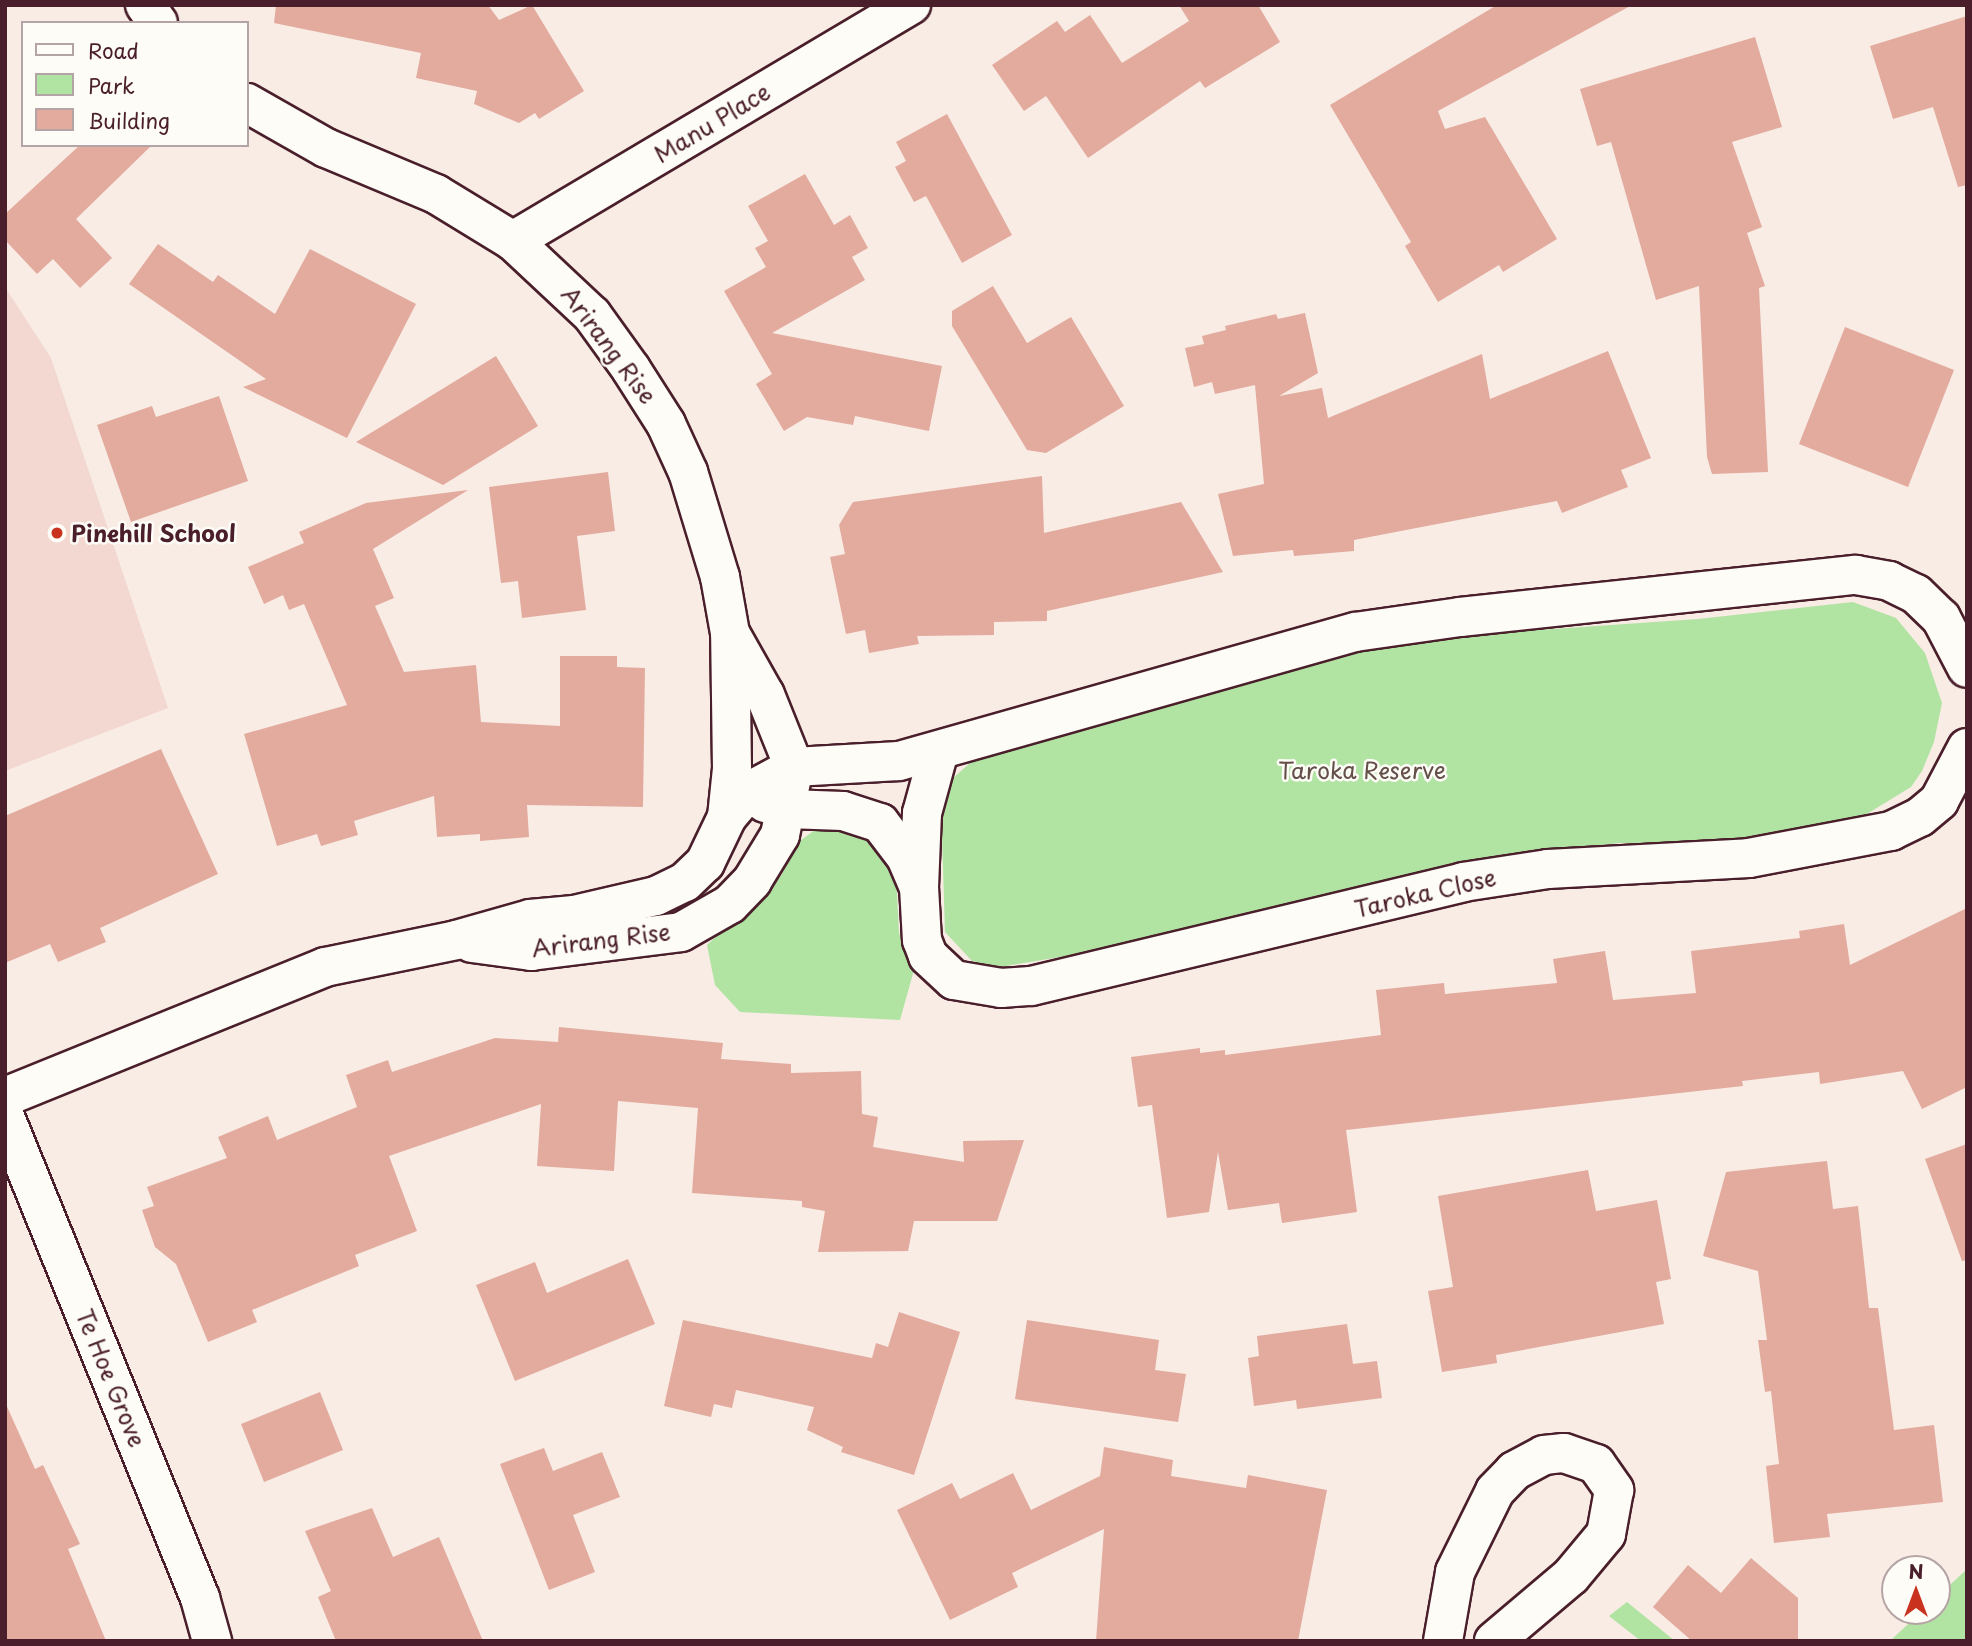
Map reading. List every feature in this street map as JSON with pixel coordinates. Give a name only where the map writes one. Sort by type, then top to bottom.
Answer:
[{"type":"street","points":[[145,5],[157,21]]},
{"type":"street","name":"Manu Place","points":[[513,241],[911,5]]},
{"type":"street","name":"Arirang Rise","points":[[5,1097],[325,967],[456,940],[530,919],[585,913],[656,896],[685,881],[705,863],[736,792],[730,634],[705,520],[666,424],[592,315],[513,241],[436,194],[326,148],[248,104]]},
{"type":"street","points":[[736,792],[794,767],[900,761],[939,751],[1355,632],[1460,617],[1721,592],[1828,575],[1889,581],[1916,594],[1941,618],[1967,668]]},
{"type":"street","name":"Arirang Rise","points":[[456,940],[531,951],[681,932],[730,904],[752,881],[770,856],[788,809],[794,767],[765,695],[730,634]]},
{"type":"street","name":"Taroka Close","points":[[939,751],[922,813],[919,887],[922,940],[940,971],[975,986],[1031,986],[1463,881],[1548,869],[1749,858],[1880,833],[1920,817],[1939,801],[1967,748]]},
{"type":"street","name":"Taroka Close","points":[[736,792],[788,809],[843,811],[880,823],[906,857],[919,887]]},
{"type":"street","name":"Te Hoe Grove","points":[[5,1117],[201,1598],[212,1641]]},
{"type":"street","points":[[1443,1641],[1455,1572],[1495,1491],[1514,1471],[1544,1455],[1564,1453],[1596,1464],[1614,1490],[1606,1534],[1571,1576],[1494,1641]]},
{"type":"shaded area","name":"Pinehill School","points":[[5,287],[51,358],[168,708],[5,771]]},
{"type":"green space","name":"Taroka Reserve","points":[[1853,602],[1896,618],[1925,653],[1942,703],[1934,742],[1922,771],[1911,787],[1862,817],[1735,842],[1620,843],[1531,853],[1103,950],[999,967],[972,961],[945,932],[941,804],[951,780],[981,753],[1329,659],[1435,637],[1698,619]]},
{"type":"green space","points":[[851,825],[876,844],[896,875],[899,933],[914,970],[900,1020],[740,1012],[715,985],[707,945],[781,876],[797,843],[819,827]]},
{"type":"green space","points":[[1967,1569],[1967,1641],[1890,1641],[1907,1625],[1951,1625],[1951,1584]]},
{"type":"green space","points":[[1627,1602],[1675,1641],[1641,1641],[1609,1616]]},
{"type":"building","points":[[276,5],[488,5],[499,20],[532,5],[584,91],[539,119],[535,113],[519,123],[474,104],[477,91],[416,78],[421,53],[274,23]]},
{"type":"building","points":[[1179,5],[1258,5],[1280,42],[1205,88],[1200,81],[1088,158],[1046,96],[1024,111],[992,65],[1057,21],[1065,32],[1090,15],[1122,63],[1189,21]]},
{"type":"building","points":[[1497,5],[1632,5],[1438,111],[1445,129],[1485,117],[1557,239],[1503,272],[1499,265],[1438,302],[1405,246],[1411,242],[1330,105]]},
{"type":"building","points":[[1967,16],[1967,185],[1958,187],[1933,107],[1893,119],[1870,46]]},
{"type":"building","points":[[1755,37],[1782,127],[1732,142],[1762,227],[1747,233],[1765,286],[1759,288],[1768,472],[1712,474],[1707,457],[1699,286],[1656,300],[1611,142],[1597,146],[1580,89]]},
{"type":"building","points":[[947,114],[1012,235],[962,263],[926,196],[914,202],[895,167],[906,161],[896,142]]},
{"type":"building","points":[[78,147],[150,147],[76,219],[112,258],[80,288],[53,259],[37,274],[5,240],[5,214]]},
{"type":"building","points":[[805,174],[834,225],[850,215],[868,248],[852,257],[865,280],[772,333],[942,366],[929,431],[855,416],[853,425],[807,417],[784,431],[756,384],[772,374],[724,291],[766,267],[755,248],[768,241],[748,206]]},
{"type":"building","points":[[158,244],[213,282],[218,275],[275,314],[310,249],[416,304],[347,438],[243,387],[266,379],[129,284]]},
{"type":"building","points":[[993,286],[1027,343],[1071,317],[1124,406],[1046,453],[1027,450],[952,326],[952,311]]},
{"type":"building","points":[[1305,313],[1318,373],[1279,396],[1322,388],[1328,418],[1482,354],[1490,399],[1608,351],[1651,458],[1621,470],[1628,487],[1562,513],[1557,501],[1354,540],[1354,551],[1294,556],[1293,550],[1233,556],[1218,494],[1264,484],[1255,385],[1215,394],[1212,382],[1194,387],[1185,348],[1204,344],[1202,336],[1226,330],[1225,326],[1276,314],[1278,319]]},
{"type":"building","points":[[1845,327],[1954,370],[1908,487],[1799,444]]},
{"type":"building","points":[[496,356],[538,426],[443,485],[356,442]]},
{"type":"building","points":[[219,396],[248,481],[131,522],[97,425],[152,406],[156,417]]},
{"type":"building","points":[[608,472],[615,531],[577,536],[586,610],[522,618],[518,581],[501,583],[489,487]]},
{"type":"building","points":[[1042,476],[1044,533],[1181,502],[1223,572],[1047,611],[1047,621],[994,622],[994,635],[917,636],[919,644],[869,653],[865,630],[846,634],[830,557],[845,554],[839,525],[853,502]]},
{"type":"building","points":[[468,490],[373,549],[394,598],[375,606],[404,672],[476,665],[481,722],[560,726],[560,656],[617,656],[617,667],[645,668],[643,807],[527,805],[529,837],[480,841],[480,834],[437,837],[434,796],[354,821],[358,835],[321,846],[317,834],[277,846],[244,734],[347,705],[304,604],[289,610],[283,595],[264,604],[248,567],[304,543],[299,532],[366,503]]},
{"type":"building","points":[[161,749],[218,874],[100,928],[106,942],[58,962],[50,944],[5,963],[5,816]]},
{"type":"building","points":[[1967,908],[1967,1087],[1922,1109],[1903,1071],[1820,1084],[1819,1072],[1742,1081],[1743,1086],[1346,1130],[1357,1212],[1282,1223],[1279,1203],[1228,1210],[1218,1152],[1209,1212],[1167,1218],[1152,1105],[1138,1107],[1131,1057],[1200,1048],[1200,1053],[1225,1050],[1225,1055],[1381,1035],[1376,990],[1444,983],[1445,994],[1557,983],[1553,959],[1605,951],[1613,1000],[1696,993],[1691,951],[1800,938],[1799,931],[1844,924],[1850,965]]},
{"type":"building","points":[[559,1027],[723,1043],[721,1059],[791,1064],[791,1073],[861,1071],[862,1114],[878,1117],[873,1147],[964,1162],[963,1141],[1024,1140],[997,1221],[914,1221],[908,1251],[818,1252],[825,1211],[802,1207],[802,1201],[692,1193],[698,1108],[618,1101],[614,1171],[537,1166],[541,1104],[389,1156],[417,1231],[355,1255],[359,1266],[252,1310],[257,1322],[208,1342],[176,1264],[155,1247],[142,1210],[154,1206],[147,1187],[227,1158],[218,1137],[268,1116],[277,1140],[357,1107],[346,1075],[388,1060],[392,1072],[495,1038],[558,1042]]},
{"type":"building","points":[[1967,1144],[1967,1260],[1962,1261],[1925,1159]]},
{"type":"building","points":[[1827,1161],[1833,1209],[1858,1206],[1869,1308],[1878,1308],[1894,1430],[1934,1425],[1943,1502],[1827,1514],[1830,1537],[1774,1543],[1766,1466],[1779,1464],[1771,1391],[1765,1392],[1758,1340],[1767,1340],[1758,1271],[1703,1256],[1726,1172]]},
{"type":"building","points":[[1588,1170],[1596,1211],[1657,1200],[1671,1279],[1656,1282],[1664,1324],[1496,1355],[1497,1363],[1442,1372],[1428,1291],[1453,1287],[1438,1196]]},
{"type":"building","points":[[628,1259],[655,1324],[515,1381],[476,1285],[535,1262],[547,1293]]},
{"type":"building","points":[[899,1312],[960,1332],[914,1475],[841,1452],[843,1447],[807,1430],[814,1407],[736,1390],[732,1408],[714,1404],[711,1417],[664,1406],[683,1320],[872,1358],[876,1343],[888,1347]]},
{"type":"building","points":[[1027,1320],[1159,1340],[1155,1370],[1186,1374],[1178,1422],[1015,1399]]},
{"type":"building","points":[[1347,1324],[1353,1364],[1377,1361],[1382,1398],[1297,1409],[1296,1400],[1254,1406],[1248,1358],[1259,1356],[1257,1336]]},
{"type":"building","points":[[320,1392],[343,1450],[264,1482],[241,1424]]},
{"type":"building","points":[[5,1402],[35,1469],[43,1465],[80,1544],[68,1549],[106,1641],[5,1641]]},
{"type":"building","points":[[1104,1447],[1173,1460],[1171,1476],[1246,1488],[1248,1475],[1327,1490],[1298,1641],[1096,1641],[1104,1529],[1012,1573],[1018,1587],[950,1620],[897,1510],[952,1483],[960,1499],[1013,1473],[1031,1510],[1100,1476]]},
{"type":"building","points":[[544,1448],[553,1471],[602,1452],[620,1497],[573,1515],[595,1572],[549,1590],[500,1464]]},
{"type":"building","points":[[372,1508],[393,1557],[439,1537],[483,1641],[336,1641],[318,1597],[331,1591],[305,1531]]},
{"type":"building","points":[[1751,1558],[1798,1598],[1798,1641],[1692,1641],[1653,1607],[1688,1565],[1721,1593]]},
{"type":"place","name":"Pinehill School","points":[[57,533]]}]
